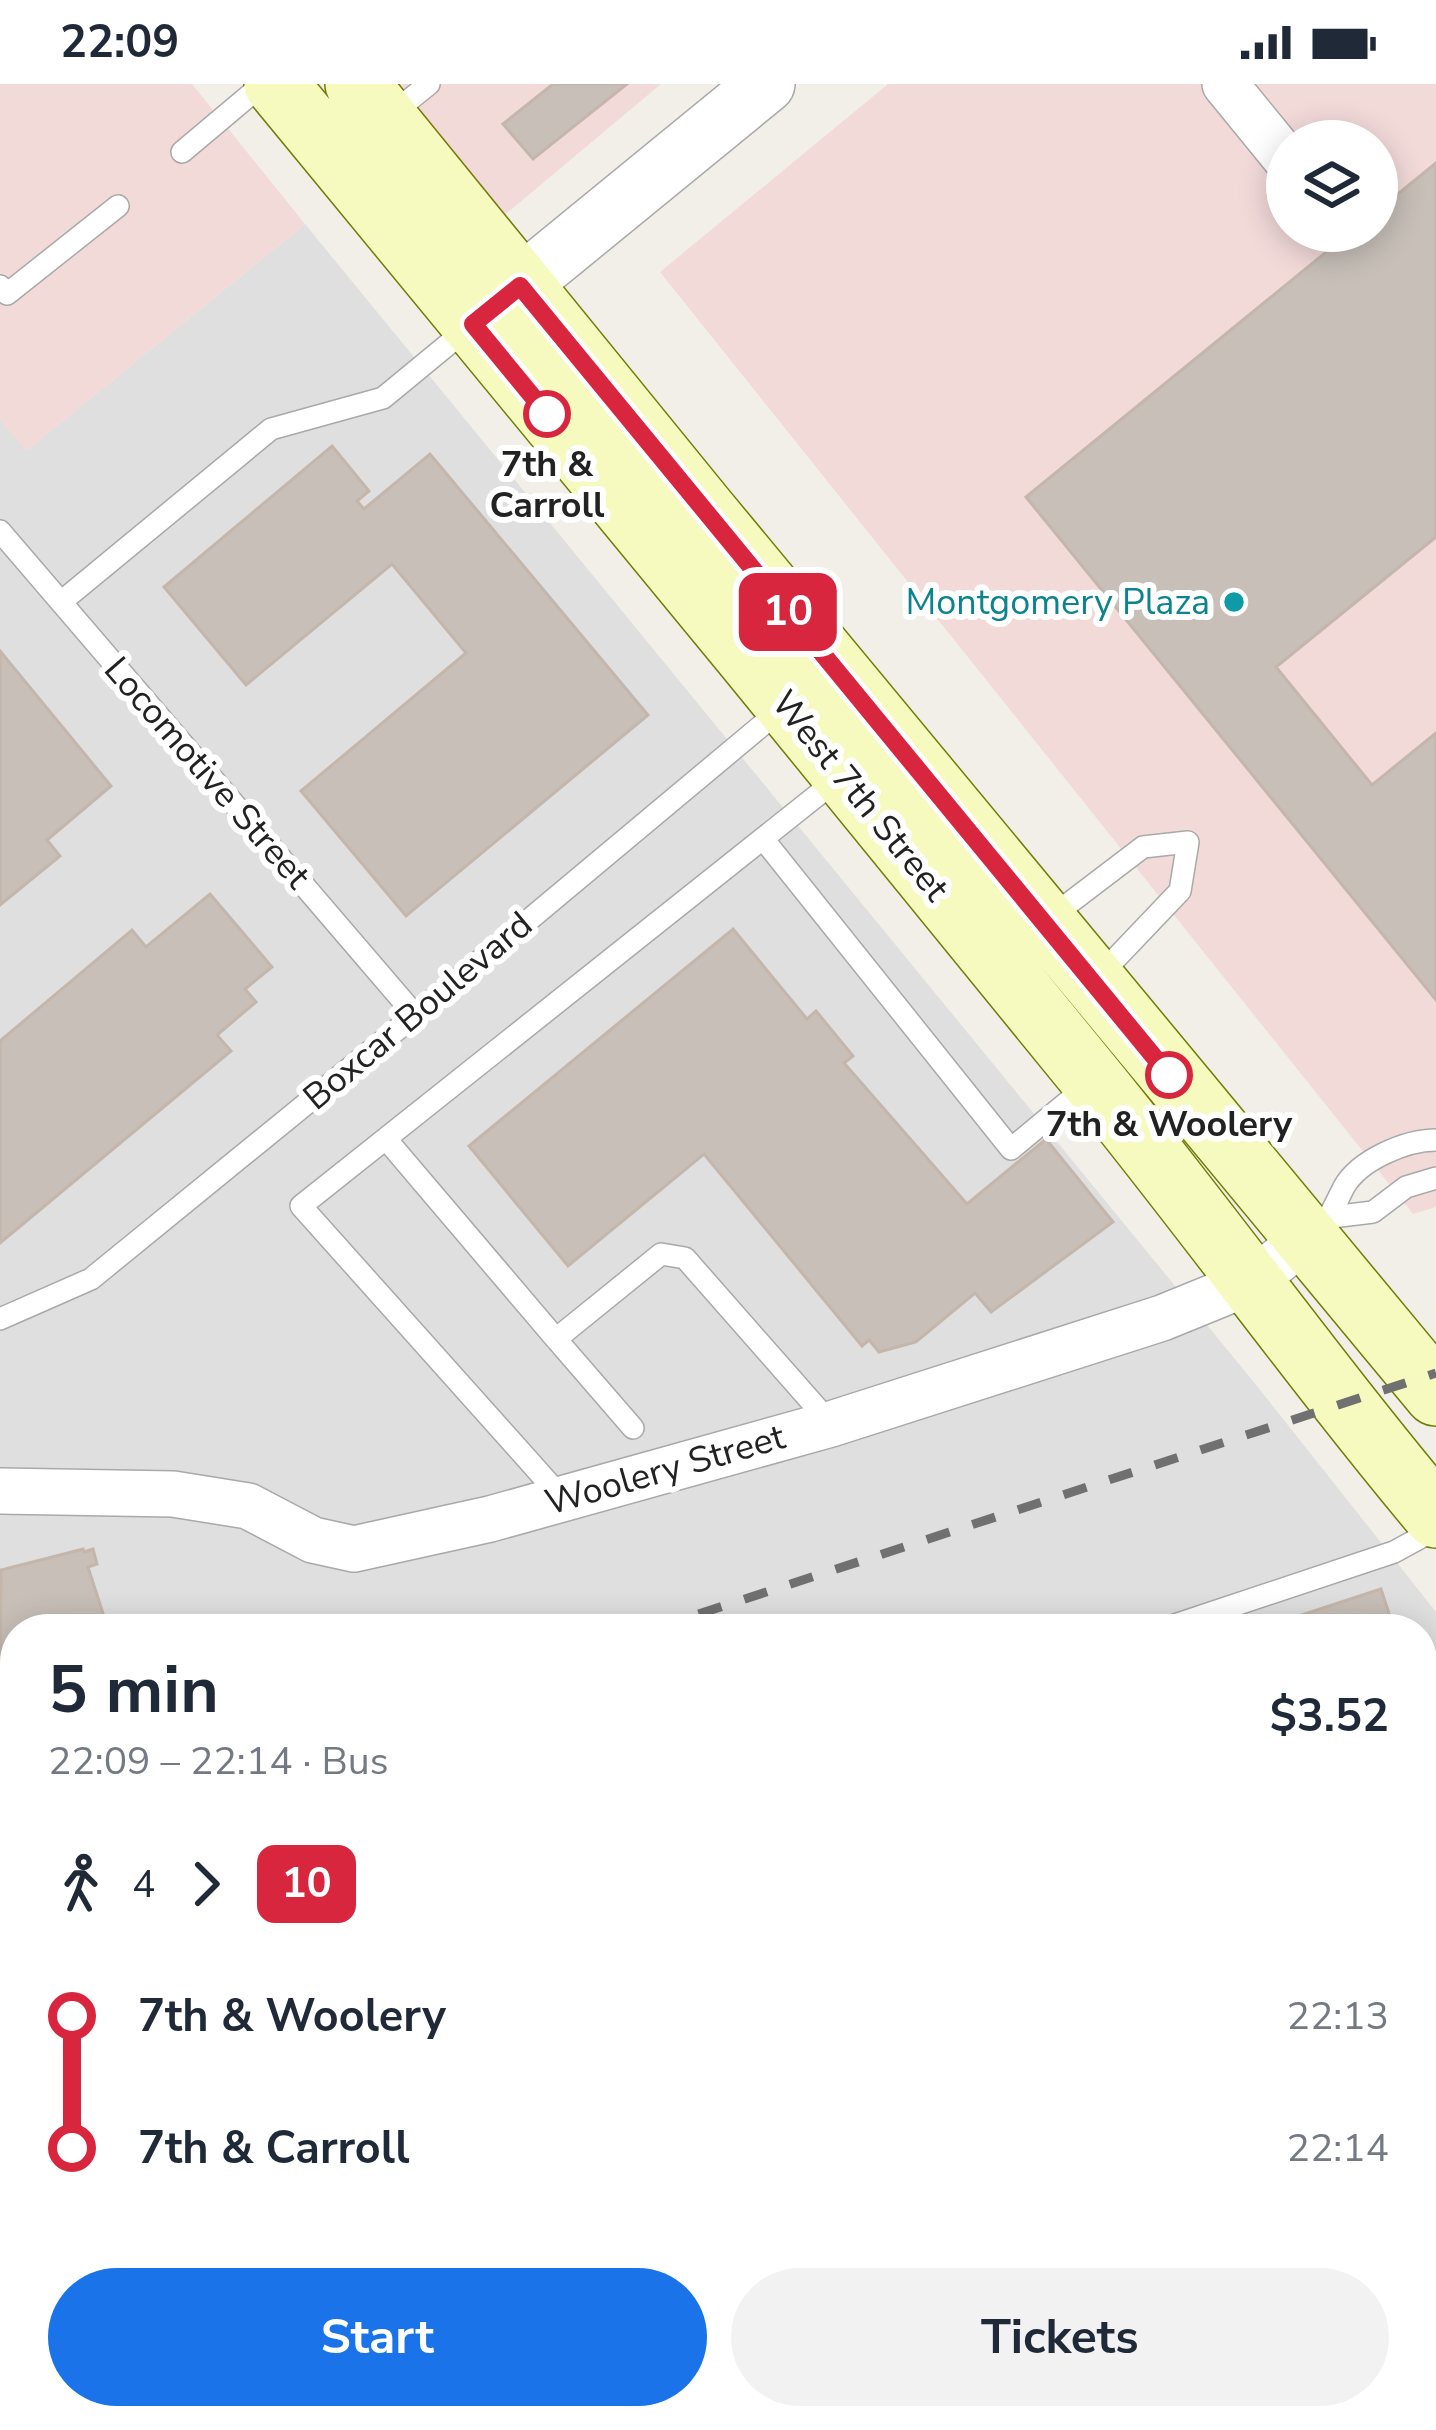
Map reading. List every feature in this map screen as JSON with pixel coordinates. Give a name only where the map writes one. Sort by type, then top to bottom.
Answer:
[{"type":"main road","name":"West 7th Street","points":[[275,84],[496,305],[1094,982],[1319,1228],[1436,1394]]},
{"type":"main road","name":"West 7th Street","points":[[391,96],[496,305],[785,705],[1093,1080],[1253,1281],[1341,1402],[1436,1516]]},
{"type":"street","points":[[496,305],[766,84]]},
{"type":"street","points":[[1225,84],[1266,134]]},
{"type":"street","name":"Woolery Street","points":[[0,1492],[173,1494],[248,1506],[313,1540],[354,1549],[562,1499],[831,1424],[1162,1318],[1253,1281],[1319,1228]]},
{"type":"lane","points":[[182,152],[263,84]]},
{"type":"lane","points":[[3,290],[118,206]]},
{"type":"lane","points":[[61,602],[271,429],[383,398],[496,305]]},
{"type":"lane","name":"Locomotive Street","points":[[0,531],[415,1016]]},
{"type":"lane","name":"Boxcar Boulevard","points":[[0,1319],[91,1279],[415,1016],[785,705]]},
{"type":"lane","points":[[562,1499],[301,1206],[842,775]]},
{"type":"lane","points":[[764,840],[1011,1149],[1093,1080]]},
{"type":"lane","points":[[1044,922],[1143,847],[1188,842],[1180,891],[1094,982]]},
{"type":"lane","points":[[386,1139],[633,1428]]},
{"type":"lane","points":[[1319,1228],[1346,1182],[1394,1147],[1436,1140]]},
{"type":"lane","points":[[1319,1228],[1373,1212],[1406,1187],[1436,1178]]},
{"type":"lane","points":[[556,1339],[661,1254],[685,1258],[831,1424]]},
{"type":"lane","points":[[1207,1614],[1394,1552],[1436,1529]]},
{"type":"shaded area","points":[[0,84],[192,84],[305,224],[26,451],[0,419]]},
{"type":"shaded area","points":[[390,84],[661,84],[500,219]]},
{"type":"shaded area","points":[[888,84],[1436,84],[1436,1207],[1413,1214],[660,272]]},
{"type":"shaded area","points":[[305,224],[1257,1386],[1436,1614],[0,1614],[0,419],[27,450]]},
{"type":"building","points":[[553,84],[627,84],[533,159],[503,124]]},
{"type":"building","name":"Montgomery Plaza","points":[[1436,163],[1436,537],[1276,667],[1372,785],[1436,733],[1436,1000],[1026,497],[1326,252],[1398,252],[1398,194]]},
{"type":"building","points":[[332,446],[369,491],[357,501],[364,509],[430,454],[648,715],[406,916],[301,791],[466,653],[392,564],[246,685],[164,587]]},
{"type":"building","points":[[0,651],[111,786],[47,840],[60,856],[0,905]]},
{"type":"building","points":[[210,894],[272,967],[245,989],[256,1002],[217,1035],[231,1051],[0,1243],[0,1041],[132,930],[146,947]]},
{"type":"building","points":[[733,929],[807,1019],[816,1011],[853,1056],[844,1063],[967,1204],[1046,1139],[1113,1222],[991,1312],[975,1293],[916,1342],[879,1352],[869,1340],[862,1346],[704,1154],[568,1266],[469,1146]]},
{"type":"building","points":[[93,1549],[97,1564],[88,1567],[103,1614],[1,1614],[1,1570]]},
{"type":"building","points":[[1381,1589],[1389,1614],[1305,1614]]},
{"type":"railway","points":[[699,1614],[1436,1373]]},
{"type":"bus line","name":"10","points":[[547,414],[473,324],[520,286],[1169,1075]]},
{"type":"place","name":"7th & Carroll","points":[[547,414]]},
{"type":"place","name":"Montgomery Plaza","points":[[1234,602]]},
{"type":"place","name":"7th & Woolery","points":[[1169,1075]]}]
